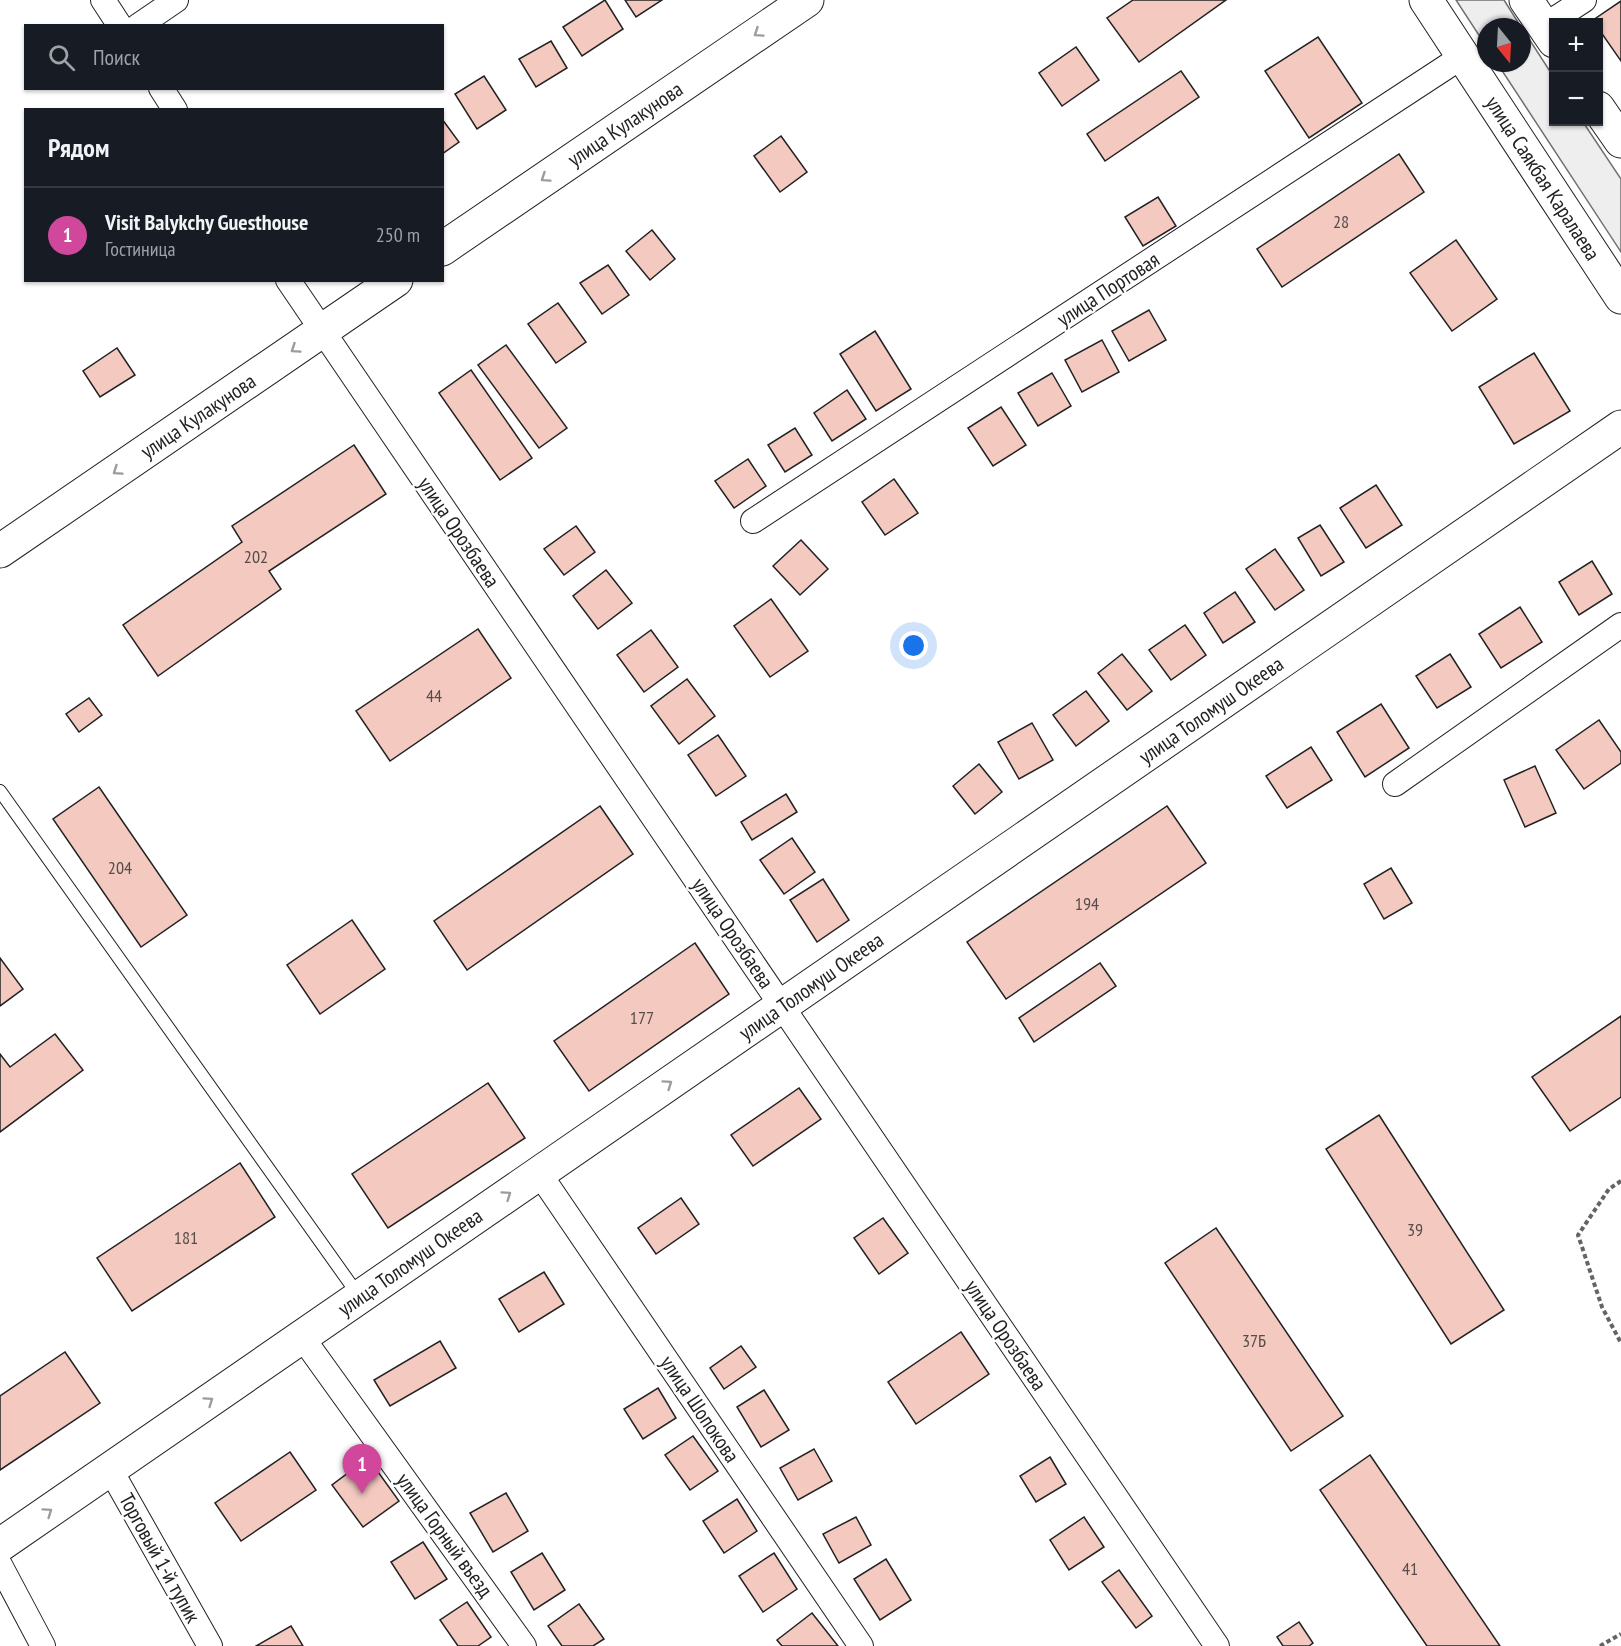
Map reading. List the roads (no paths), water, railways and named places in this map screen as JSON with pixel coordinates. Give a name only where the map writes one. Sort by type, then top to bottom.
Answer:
[{"type":"street","points":[[103,0],[119,24]]},
{"type":"street","points":[[141,24],[176,0]]},
{"type":"street","name":"улица Кулакунова","points":[[444,248],[807,0]]},
{"type":"street","name":"улица Саякбая Каралаева","points":[[1426,0],[1621,297]]},
{"type":"street","points":[[1541,22],[1584,0]]},
{"type":"street","name":"улица Портовая","points":[[753,521],[1463,56]]},
{"type":"street","points":[[162,90],[174,108]]},
{"type":"street","points":[[1603,114],[1621,141]]},
{"type":"street","name":"улица Орозбаева","points":[[289,282],[1217,1646]]},
{"type":"street","name":"улица Кулакунова","points":[[0,551],[393,282]]},
{"type":"street","name":"улица Толомуш Океева","points":[[0,1545],[1621,427]]},
{"type":"street","points":[[1395,784],[1621,625]]},
{"type":"street","name":"улица Шопокова","points":[[539,1173],[861,1646]]},
{"type":"street","name":"улица Горный въезд","points":[[302,1337],[524,1646]]},
{"type":"street","name":"Торговый 1-й тупик","points":[[110,1469],[210,1646]]},
{"type":"street","points":[[0,1565],[43,1646]]},
{"type":"lane","points":[[0,791],[360,1297]]},
{"type":"place","name":"Visit Balykchy Guesthouse","points":[[362,1494]]}]
